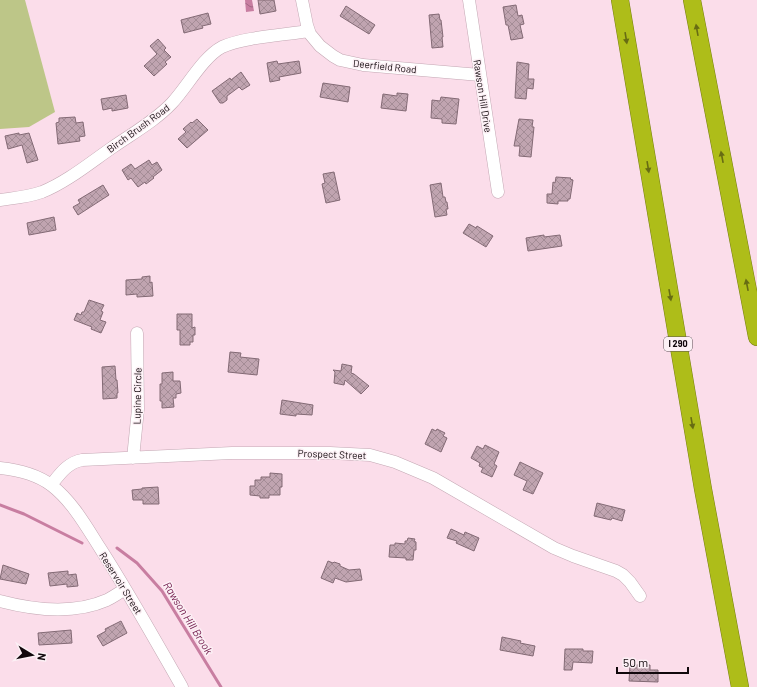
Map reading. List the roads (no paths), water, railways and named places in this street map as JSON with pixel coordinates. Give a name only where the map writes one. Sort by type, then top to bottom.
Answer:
[{"type":"highway","name":"I 290","points":[[620,0],[703,488],[740,687]]},
{"type":"highway","points":[[692,0],[757,337]]},
{"type":"street","name":"Deerfield Road","points":[[302,0],[309,31],[316,41],[330,54],[348,62],[363,65],[480,76]]},
{"type":"street","name":"Rawson Hill Drive","points":[[468,0],[498,192]]},
{"type":"street","name":"Birch Brush Road","points":[[0,200],[25,197],[42,192],[59,183],[138,130],[166,110],[201,67],[215,52],[222,47],[240,42],[309,31]]},
{"type":"street","name":"Lupine Circle","points":[[133,458],[138,409],[137,333]]},
{"type":"street","name":"Prospect Street","points":[[51,485],[67,466],[76,461],[281,452],[356,454],[383,458],[433,478],[554,548],[616,571],[630,582],[640,596]]},
{"type":"street","points":[[0,468],[33,475],[51,485]]},
{"type":"street","name":"Reservoir Street","points":[[51,485],[66,499],[79,516],[125,589],[182,687]]},
{"type":"street","points":[[0,601],[31,608],[61,609],[99,603],[125,589]]},
{"type":"water","points":[[245,0],[252,0],[254,11],[246,12]]},
{"type":"waterway","name":"Rawson Hill Brook","points":[[0,505],[24,514],[82,543]]},
{"type":"waterway","name":"Rawson Hill Brook","points":[[117,548],[137,563],[162,591],[221,687]]}]
